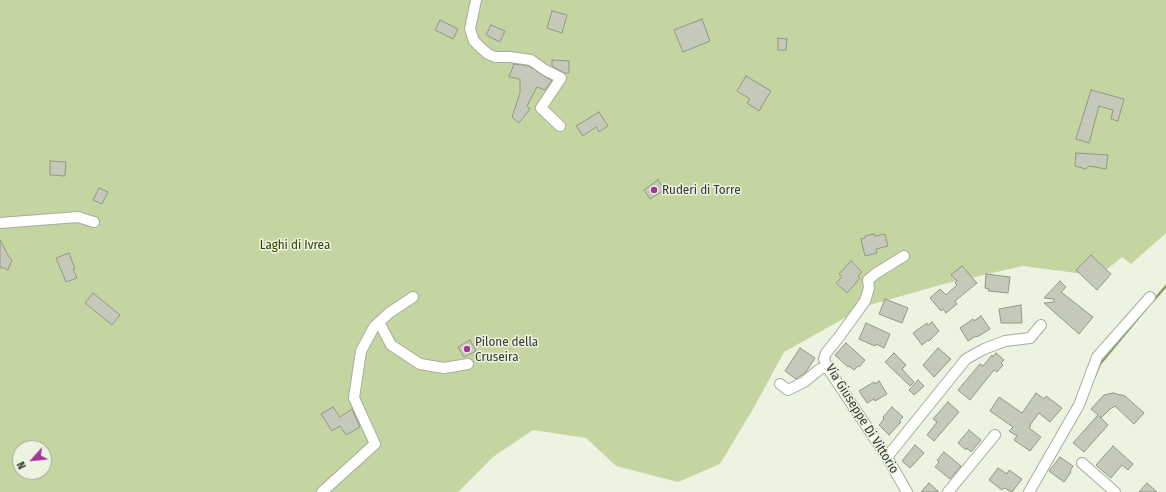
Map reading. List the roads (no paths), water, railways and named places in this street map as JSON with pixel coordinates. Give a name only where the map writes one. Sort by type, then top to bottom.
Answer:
[{"type":"street","points":[[476,0],[470,30],[474,41],[488,54],[495,57],[510,57],[531,60],[545,70],[561,78],[541,108],[560,126]]},
{"type":"street","points":[[0,223],[78,217],[94,222]]},
{"type":"street","name":"Via Giuseppe Di Vittorio","points":[[904,256],[874,274],[868,280],[869,288],[865,301],[826,353],[824,359],[827,366],[887,457],[907,492]]},
{"type":"street","points":[[322,492],[375,444],[354,398],[361,351],[374,326],[413,297]]},
{"type":"street","points":[[1029,492],[1080,405],[1097,357],[1150,297]]},
{"type":"street","points":[[379,322],[391,344],[420,364],[444,368],[468,364]]},
{"type":"street","points":[[887,457],[966,359],[984,349],[1005,341],[1030,338],[1041,325]]},
{"type":"street","points":[[780,384],[788,390],[804,382],[820,369],[827,366]]},
{"type":"street","points":[[948,492],[995,435]]},
{"type":"street","points":[[1082,463],[1115,492]]},
{"type":"waterway","points":[[1153,301],[1166,286]]},
{"type":"waterway","points":[[1094,378],[1100,364],[1144,311]]},
{"type":"place","name":"Ruderi di Torre","points":[[654,190]]},
{"type":"place","name":"Pilone della Cruseira","points":[[467,349]]},
{"type":"park label","name":"Laghi di Ivrea","points":[[295,245]]}]
